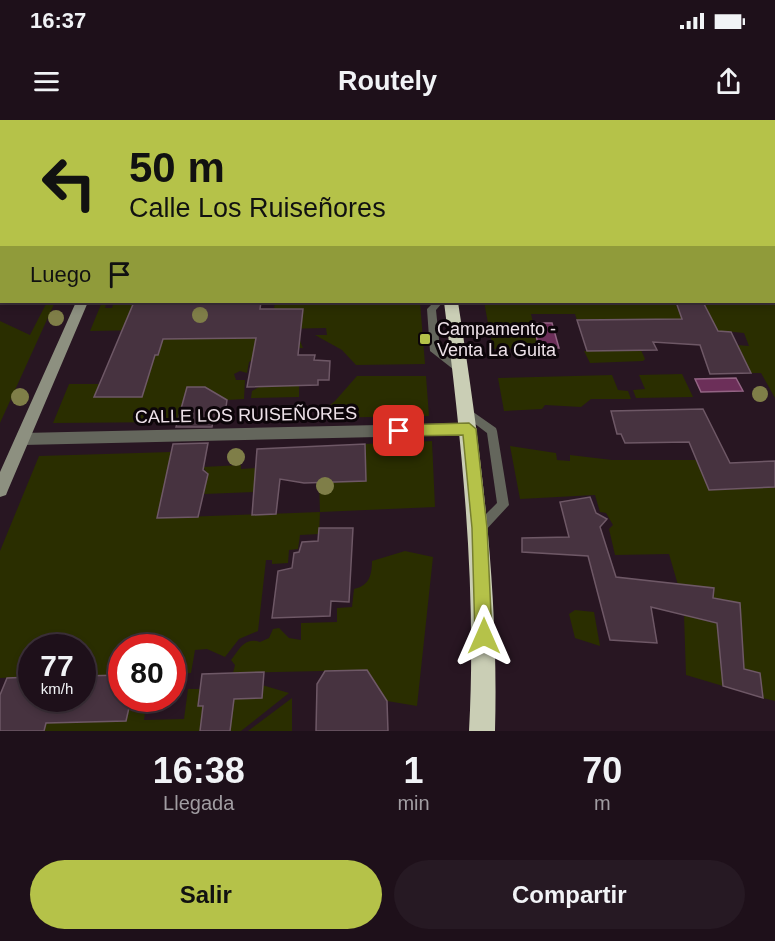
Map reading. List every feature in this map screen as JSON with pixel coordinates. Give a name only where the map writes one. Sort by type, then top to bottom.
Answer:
[{"type":"highway","points":[[451,303],[468,420],[480,528],[484,596],[482,731]]},
{"type":"street","points":[[0,490],[82,303]]},
{"type":"street","name":"CALLE LOS RUISEÑORES","points":[[23,440],[468,420]]},
{"type":"lane","points":[[438,303],[431,309],[435,351],[460,370]]},
{"type":"green space","points":[[46,303],[55,303],[0,423],[0,321],[30,335]]},
{"type":"green space","points":[[102,303],[107,303],[105,308],[112,308],[114,303],[134,303],[130,313],[147,330],[90,331]]},
{"type":"green space","points":[[275,303],[420,303],[425,364],[356,365],[342,350],[315,335],[327,335],[326,328],[277,329],[273,314]]},
{"type":"green space","points":[[484,303],[598,305],[600,303],[675,303],[686,327],[652,328],[646,319],[577,320],[575,314],[531,314],[539,348],[493,349]]},
{"type":"green space","points":[[703,303],[775,303],[775,398],[761,373],[751,373],[737,345],[749,346],[744,333],[724,331],[717,336]]},
{"type":"green space","points":[[298,336],[303,348],[299,348],[298,355],[260,356],[249,362],[247,373],[240,371],[234,374],[236,380],[245,380],[244,399],[227,400],[205,387],[177,422],[53,423],[69,384],[99,384],[94,397],[142,397],[143,392],[135,373],[163,339]]},
{"type":"green space","points":[[641,350],[645,359],[643,361],[590,363],[584,351]]},
{"type":"green space","points":[[682,374],[693,397],[636,398],[633,390],[645,389],[639,375]]},
{"type":"green space","points":[[612,375],[618,390],[628,391],[631,399],[591,399],[581,407],[545,405],[542,409],[504,411],[498,378]]},
{"type":"green space","points":[[357,376],[426,376],[429,416],[315,418],[335,401]]},
{"type":"green space","points":[[299,385],[299,397],[251,398],[252,391],[259,387]]},
{"type":"green space","points":[[432,441],[435,507],[320,512],[319,483],[366,481],[365,444]]},
{"type":"green space","points":[[510,446],[556,453],[557,460],[570,461],[570,455],[612,460],[696,460],[709,490],[775,487],[775,701],[763,698],[760,673],[721,663],[723,686],[686,675],[684,615],[741,630],[713,598],[678,585],[669,554],[615,555],[609,529],[613,525],[606,513],[600,512],[595,495],[520,499]]},
{"type":"green space","points":[[171,452],[157,518],[320,512],[319,534],[300,535],[298,549],[289,550],[288,563],[272,564],[272,560],[266,560],[258,631],[239,639],[225,657],[207,649],[195,650],[191,673],[186,673],[186,634],[108,634],[108,675],[96,676],[96,634],[18,634],[18,677],[0,678],[0,551],[39,456]]},
{"type":"green space","points":[[241,465],[241,469],[256,468],[254,492],[204,494],[208,474],[203,467]]},
{"type":"green space","points":[[405,551],[433,557],[417,706],[387,701],[367,670],[233,673],[235,665],[231,660],[240,648],[250,641],[260,642],[269,638],[273,629],[279,628],[289,638],[301,640],[301,623],[337,622],[337,608],[352,607],[354,589],[359,588],[369,579],[372,561]]},
{"type":"green space","points":[[575,610],[594,612],[600,646],[575,638],[569,614]]},
{"type":"green space","points":[[262,685],[289,693],[241,731],[230,731],[234,699]]},
{"type":"green space","points":[[188,689],[200,689],[198,706],[203,706],[200,731],[44,731],[46,723],[126,721],[128,712],[145,712],[144,720],[184,719]]},
{"type":"green space","points":[[292,698],[292,731],[248,731]]},
{"type":"shaded area","points":[[533,323],[552,323],[559,348],[539,348]]},
{"type":"shaded area","points":[[736,378],[743,391],[701,392],[695,379]]},
{"type":"building","points":[[134,303],[261,303],[260,309],[303,309],[298,355],[315,355],[314,360],[330,361],[329,380],[318,380],[318,385],[247,387],[256,338],[163,339],[158,355],[155,355],[142,397],[94,397]]},
{"type":"building","points":[[676,303],[704,303],[718,331],[731,332],[751,373],[710,374],[700,345],[653,342],[657,350],[587,351],[577,320],[682,319]]},
{"type":"building","points":[[187,387],[205,387],[227,400],[224,421],[213,421],[212,427],[176,427]]},
{"type":"building","points":[[703,409],[730,463],[775,461],[775,487],[709,490],[689,442],[625,443],[621,434],[617,434],[611,411]]},
{"type":"building","points":[[208,443],[203,470],[208,474],[198,517],[157,518],[173,444]]},
{"type":"building","points":[[365,444],[366,481],[304,483],[280,479],[276,514],[252,515],[257,449]]},
{"type":"building","points":[[590,497],[596,513],[607,519],[600,527],[616,577],[714,588],[713,598],[740,603],[744,669],[760,673],[763,698],[723,686],[717,623],[651,607],[657,643],[610,640],[588,556],[522,552],[522,538],[569,537],[560,502]]},
{"type":"building","points":[[319,528],[353,528],[349,602],[331,601],[330,616],[272,618],[278,571],[292,568],[294,553],[299,552],[302,542],[318,541]]},
{"type":"building","points":[[367,670],[387,701],[388,731],[316,731],[317,684],[325,671]]},
{"type":"building","points":[[264,672],[262,698],[234,699],[230,731],[200,731],[203,706],[198,706],[202,674]]},
{"type":"building","points":[[108,675],[108,712],[128,712],[126,721],[46,723],[44,731],[0,731],[0,695],[7,678],[18,678],[18,712],[96,712],[96,676]]},
{"type":"place","name":"Campamento - Venta La Guita","points":[[425,339]]},
{"type":"route","points":[[399,431],[469,429],[480,528],[484,636]]}]
